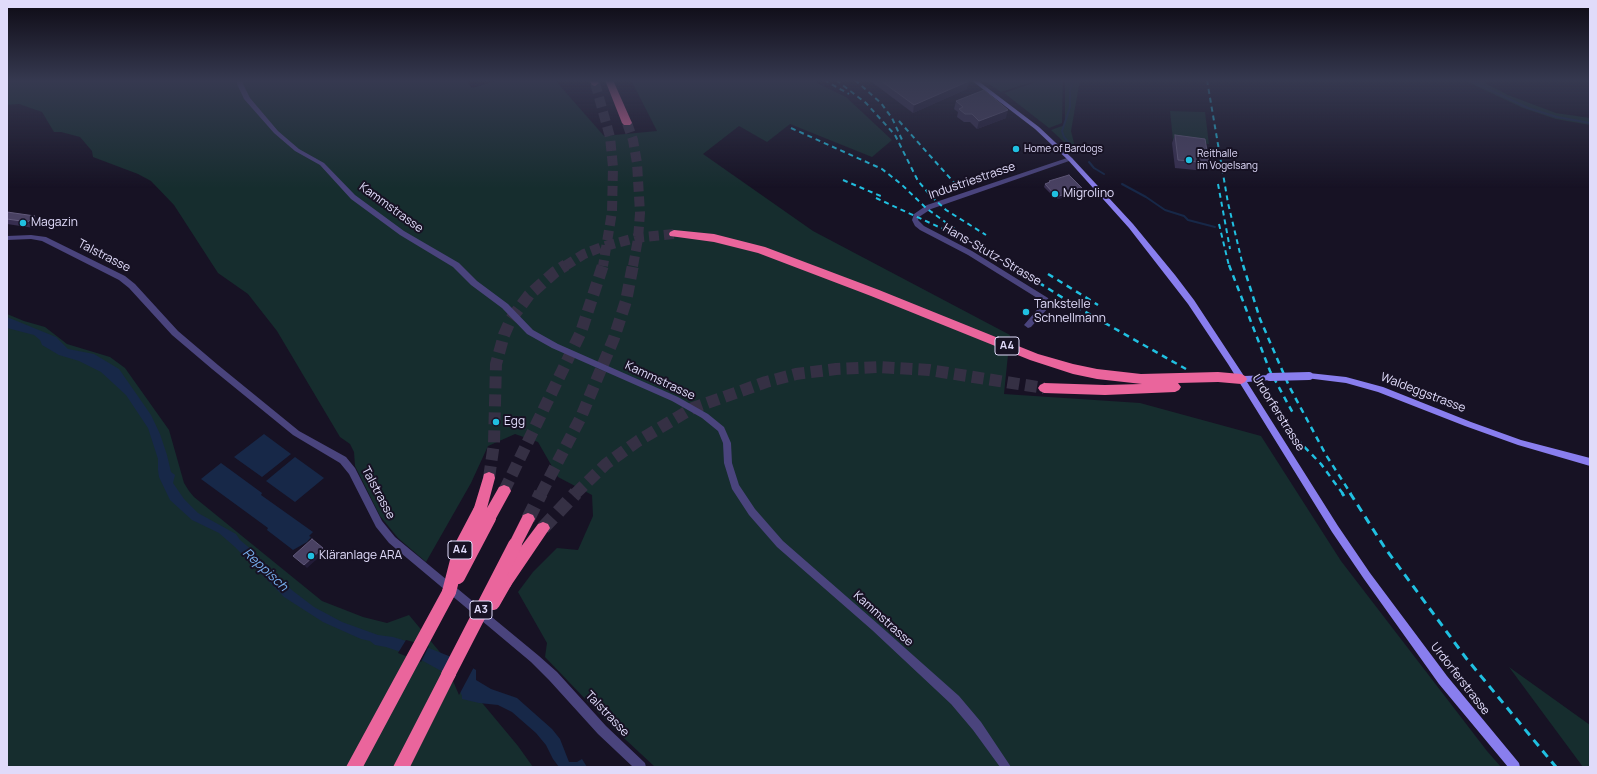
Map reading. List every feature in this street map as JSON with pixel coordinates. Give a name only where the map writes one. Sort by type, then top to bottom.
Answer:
[{"type":"highway","points":[[624,116],[627,123]]},
{"type":"highway","name":"A4","points":[[674,234],[719,239],[761,250],[875,293],[1034,357],[1073,369],[1097,374],[1141,379],[1218,377],[1242,379]]},
{"type":"highway","points":[[1044,388],[1105,390],[1221,384],[1242,379]]},
{"type":"highway","points":[[354,767],[449,592],[484,514],[489,478]]},
{"type":"highway","points":[[484,514],[504,491]]},
{"type":"highway","points":[[401,767],[448,675],[468,650],[496,599],[520,549],[528,519]]},
{"type":"highway","points":[[520,549],[543,528]]},
{"type":"main road","name":"Urdorferstrasse","points":[[1021,116],[1070,159],[1131,226],[1172,277],[1195,308],[1242,379],[1335,529],[1367,576],[1443,680],[1515,767]]},
{"type":"main road","name":"Waldeggstrasse","points":[[1242,379],[1309,376],[1346,380],[1380,389],[1468,424],[1522,443],[1590,462]]},
{"type":"street","name":"Kammstrasse","points":[[262,116],[276,132],[297,150],[322,164],[353,197],[402,233],[456,265],[474,283],[505,306],[530,332],[555,346],[675,399],[705,416],[721,429],[727,443],[728,463],[735,486],[757,517],[780,544],[875,627],[955,700],[977,726],[1006,767]]},
{"type":"street","name":"Industriestrasse","points":[[926,208],[1070,159]]},
{"type":"street","name":"Hans-Stutz-Strasse","points":[[926,208],[916,216],[915,220],[917,224],[970,253],[1045,300],[1046,305],[1028,325]]},
{"type":"street","name":"Talstrasse","points":[[7,238],[31,237],[44,239],[122,278],[132,286],[175,333],[215,367],[296,433],[343,460],[352,471],[379,524],[392,540],[544,667],[595,723],[641,767]]},
{"type":"green space","points":[[44,116],[587,116],[604,136],[657,131],[649,116],[866,116],[892,140],[872,157],[790,124],[767,142],[739,126],[703,154],[813,231],[1010,335],[1004,394],[1140,403],[1261,436],[1341,561],[1487,751],[1501,767],[655,767],[612,727],[545,657],[547,643],[518,592],[533,572],[557,548],[578,550],[593,516],[592,495],[558,477],[538,442],[515,434],[488,446],[471,483],[426,562],[398,538],[380,516],[355,466],[354,452],[350,444],[340,437],[277,331],[248,294],[218,273],[174,205],[151,181],[138,174],[93,157],[92,151],[80,137],[61,132],[54,132]]},
{"type":"green space","points":[[1034,116],[1062,116],[1062,123],[1049,128]]},
{"type":"green space","points":[[1065,116],[1074,116],[1071,131],[1075,147],[1065,143],[1051,130],[1065,125]]},
{"type":"green space","points":[[1171,116],[1206,116],[1209,144],[1173,140]]},
{"type":"green space","points":[[1547,116],[1577,116],[1590,118],[1590,125]]},
{"type":"green space","points":[[7,314],[45,327],[67,344],[110,357],[125,368],[169,430],[184,483],[194,497],[322,601],[363,617],[387,623],[409,615],[518,746],[533,767],[7,767]]},
{"type":"green space","points":[[1509,667],[1590,725],[1590,767],[1583,767]]},
{"type":"water","name":"Reppisch","points":[[7,317],[56,337],[68,349],[94,354],[119,369],[151,415],[160,434],[171,472],[175,475],[173,483],[184,499],[198,513],[236,534],[272,573],[293,591],[314,607],[342,622],[378,635],[393,637],[429,648],[461,661],[476,670],[476,680],[491,689],[517,698],[552,729],[560,739],[569,762],[577,762],[582,759],[587,767],[559,767],[546,745],[536,733],[512,712],[498,705],[462,699],[455,679],[443,672],[416,657],[375,645],[370,641],[361,639],[323,622],[284,597],[235,547],[219,533],[192,520],[170,500],[159,477],[158,459],[148,428],[126,395],[101,372],[79,361],[59,355],[42,345],[40,340],[34,335],[7,328]]},
{"type":"water","points":[[264,434],[291,454],[262,477],[234,457]]},
{"type":"water","points":[[295,457],[324,478],[295,502],[266,481]]},
{"type":"water","points":[[221,463],[262,493],[261,495],[313,532],[309,536],[311,537],[307,542],[293,550],[267,530],[268,528],[201,479]]},
{"type":"pier","points":[[406,640],[429,646],[421,662],[398,653]]},
{"type":"pier","points":[[462,660],[474,667],[459,695],[453,681]]},
{"type":"building","points":[[974,116],[992,116],[979,121]]},
{"type":"building","points":[[1175,135],[1205,139],[1209,163],[1178,160]]},
{"type":"building","points":[[1069,175],[1083,189],[1059,196],[1057,194],[1055,195],[1045,184],[1050,182],[1049,181]]},
{"type":"building","points":[[7,212],[35,216],[28,222],[7,219]]},
{"type":"building","name":"Kläranlage ARA","points":[[312,539],[323,548],[304,565],[293,556]]},
{"type":"waterway","points":[[1067,116],[1062,131],[1064,137],[1071,145]]},
{"type":"waterway","points":[[1554,116],[1590,123]]},
{"type":"waterway","points":[[1089,162],[1094,168],[1104,174]]},
{"type":"waterway","points":[[1122,184],[1146,197],[1165,210],[1184,216],[1188,220],[1215,227]]},
{"type":"tunnel","points":[[604,116],[610,137],[613,167],[612,212],[606,246]]},
{"type":"tunnel","points":[[627,123],[633,140],[637,163],[640,213],[638,238]]},
{"type":"tunnel","points":[[638,238],[674,234]]},
{"type":"tunnel","points":[[606,246],[638,238]]},
{"type":"tunnel","points":[[633,266],[638,238]]},
{"type":"tunnel","points":[[565,266],[584,254],[606,246]]},
{"type":"tunnel","points":[[603,266],[606,246]]},
{"type":"tunnel","points":[[489,478],[494,443],[496,364],[504,335],[511,319],[529,295],[555,272],[566,265]]},
{"type":"tunnel","points":[[504,491],[581,332],[603,265]]},
{"type":"tunnel","points":[[541,494],[581,417],[614,338],[626,301],[633,265]]},
{"type":"tunnel","points":[[576,493],[606,464],[638,441],[693,408],[766,382],[796,374],[836,369],[879,367],[929,370],[1044,388]]},
{"type":"tunnel","points":[[528,519],[541,493]]},
{"type":"tunnel","points":[[543,528],[576,493]]},
{"type":"railway","points":[[878,116],[895,135],[918,181],[931,196],[946,210],[986,235]]},
{"type":"railway","points":[[891,116],[903,142]]},
{"type":"railway","points":[[1213,116],[1228,203],[1243,266]]},
{"type":"railway","points":[[899,121],[958,187]]},
{"type":"railway","points":[[791,128],[882,169],[901,184],[926,208],[959,232],[1013,266]]},
{"type":"railway","points":[[843,180],[883,197]]},
{"type":"railway","points":[[1218,184],[1230,249]]},
{"type":"railway","points":[[876,198],[954,234]]},
{"type":"railway","points":[[1219,224],[1229,266]]},
{"type":"railway","points":[[1011,265],[1082,310],[1186,369]]},
{"type":"railway","points":[[1229,265],[1270,371],[1294,415]]},
{"type":"railway","points":[[1243,265],[1260,319],[1289,386],[1326,455],[1351,494]]},
{"type":"railway","points":[[1048,274],[1098,305]]},
{"type":"railway","points":[[1289,431],[1321,464],[1343,494]]},
{"type":"railway","points":[[1350,493],[1385,548],[1466,658],[1556,767]]},
{"type":"place","name":"Home of Bardogs","points":[[1016,149]]},
{"type":"place","name":"Reithalle im Vogelsang","points":[[1189,160]]},
{"type":"place","name":"Migrolino","points":[[1055,194]]},
{"type":"place","name":"Magazin","points":[[23,223]]},
{"type":"place","name":"Tankstelle Schnellmann","points":[[1026,312]]},
{"type":"place","name":"Egg","points":[[496,422]]},
{"type":"place","name":"Kläranlage ARA","points":[[311,556]]}]
